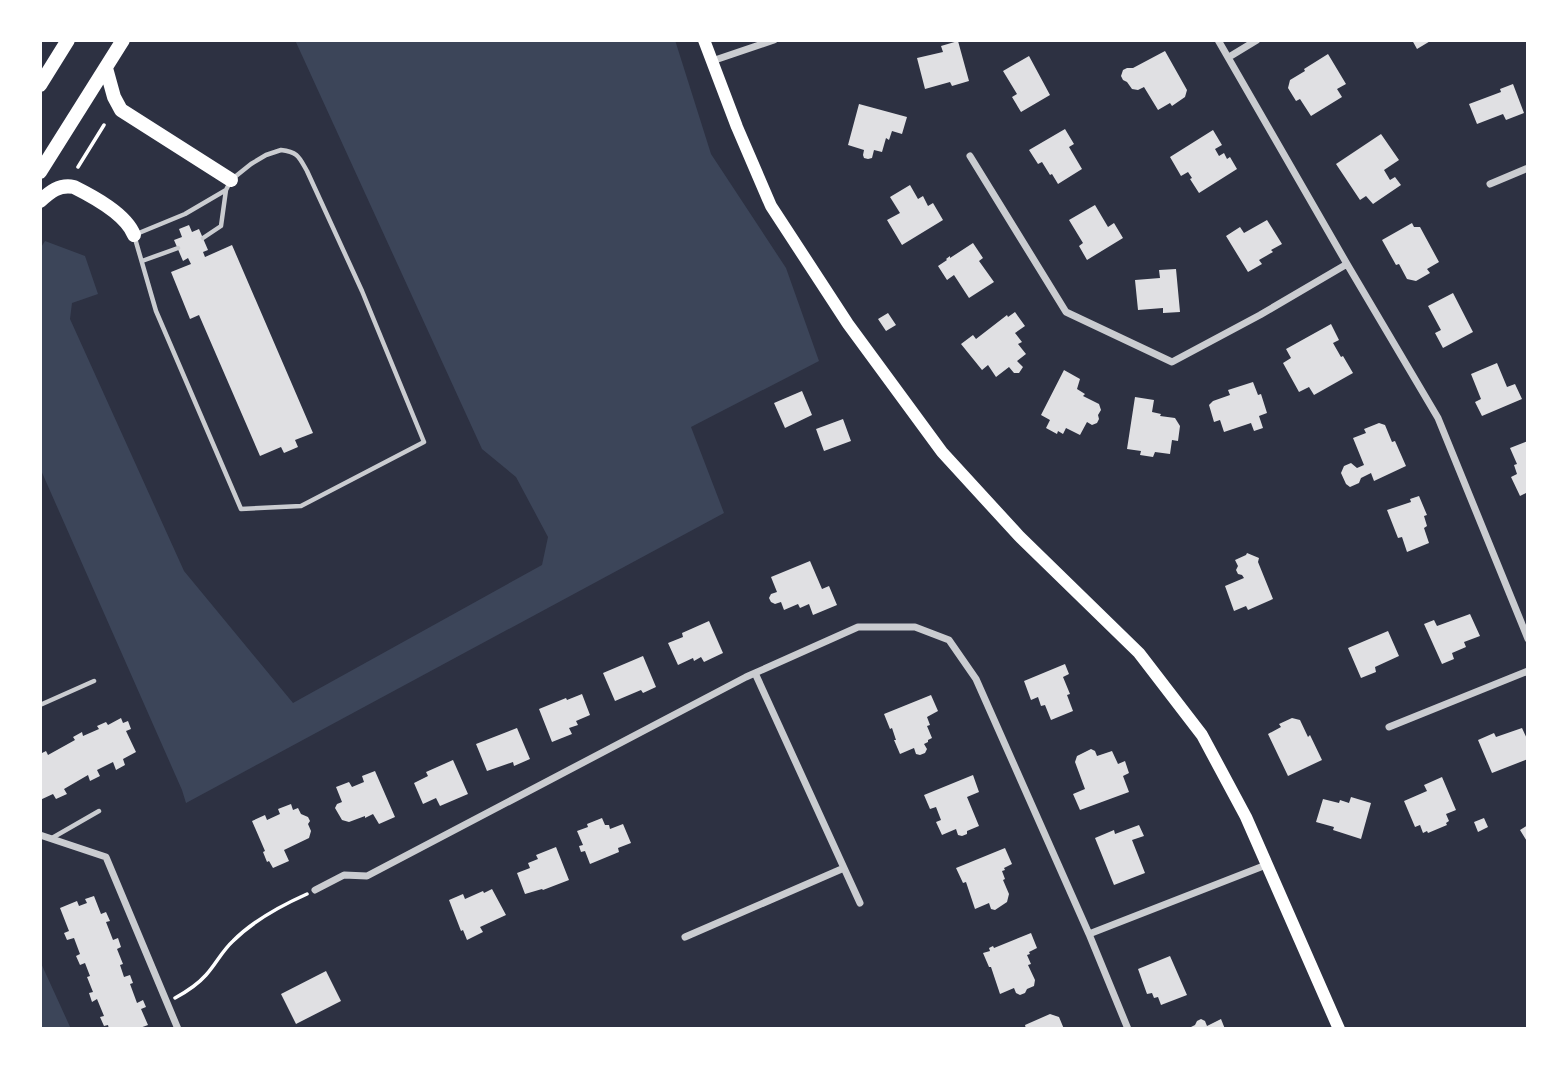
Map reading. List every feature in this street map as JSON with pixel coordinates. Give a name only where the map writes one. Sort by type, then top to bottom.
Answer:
[{"type":"highway","points":[[40,85],[68,40]]},
{"type":"highway","points":[[40,172],[123,40]]},
{"type":"highway","points":[[106,68],[114,97],[121,110],[229,185]]},
{"type":"highway","points":[[40,201],[60,187],[74,187],[118,215],[130,226],[134,235]]},
{"type":"main road","points":[[704,40],[771,206],[848,324],[942,452],[1019,536],[1139,653],[1202,735],[1246,817],[1339,1029]]},
{"type":"street","points":[[711,61],[774,40]]},
{"type":"street","points":[[1218,40],[1438,418],[1528,639]]},
{"type":"street","points":[[1229,57],[1257,40]]},
{"type":"street","points":[[971,156],[1066,312],[1172,362],[1347,264]]},
{"type":"street","points":[[1490,184],[1528,168]]},
{"type":"street","points":[[315,890],[344,875],[367,876],[755,673],[858,627],[915,627],[949,640],[976,679],[1089,933],[1128,1029]]},
{"type":"street","points":[[1389,727],[1528,671]]},
{"type":"street","points":[[755,673],[860,903]]},
{"type":"street","points":[[40,835],[106,857],[178,1029]]},
{"type":"street","points":[[1089,933],[1266,865]]},
{"type":"street","points":[[685,937],[844,868]]},
{"type":"lane","points":[[281,150],[292,151],[299,156],[362,291],[424,442],[301,506],[240,509],[156,312],[134,235],[185,214],[229,185],[251,164],[266,155],[281,150]]},
{"type":"lane","points":[[203,238],[221,226],[229,185]]},
{"type":"lane","points":[[142,261],[178,248]]},
{"type":"lane","points":[[40,705],[94,681]]},
{"type":"lane","points":[[51,838],[99,811]]},
{"type":"path","points":[[78,167],[104,125]]},
{"type":"path","points":[[167,1003],[206,976],[218,957],[254,922],[315,890]]},
{"type":"shaded area","points":[[295,40],[675,40],[711,154],[786,268],[819,361],[691,427],[724,513],[186,803],[40,468],[40,249],[45,241],[85,256],[98,294],[72,303],[70,319],[184,571],[293,703],[542,565],[548,537],[516,477],[482,449]]},
{"type":"shaded area","points":[[40,961],[71,1029],[40,1029]]},
{"type":"building","points":[[1412,40],[1432,40],[1417,49]]},
{"type":"building","points":[[958,41],[969,81],[952,86],[950,82],[925,89],[917,58],[943,52],[941,46]]},
{"type":"building","points":[[1165,51],[1187,90],[1185,97],[1172,106],[1170,103],[1158,110],[1144,87],[1132,89],[1121,76],[1123,70],[1133,68]]},
{"type":"building","points":[[1328,54],[1346,84],[1337,89],[1342,97],[1311,116],[1300,99],[1296,101],[1288,88],[1290,80]]},
{"type":"building","points":[[1029,56],[1050,95],[1021,112],[1012,97],[1017,94],[1003,71]]},
{"type":"building","points":[[1513,84],[1524,113],[1506,120],[1503,114],[1477,124],[1469,104],[1501,92],[1500,89]]},
{"type":"building","points":[[859,104],[907,117],[902,134],[892,131],[889,140],[886,138],[882,152],[874,150],[872,158],[868,159],[864,158],[864,150],[848,145]]},
{"type":"building","points":[[1065,129],[1074,144],[1069,147],[1082,169],[1058,184],[1042,162],[1038,164],[1029,150]]},
{"type":"building","points":[[1213,130],[1222,145],[1215,149],[1219,156],[1224,153],[1227,159],[1230,157],[1237,169],[1199,193],[1188,172],[1181,176],[1170,157]]},
{"type":"building","points":[[1381,134],[1399,160],[1384,170],[1390,180],[1395,177],[1401,185],[1373,204],[1366,196],[1360,200],[1336,164]]},
{"type":"building","points":[[910,185],[918,199],[923,196],[928,206],[933,203],[943,220],[902,245],[887,220],[900,213],[890,197]]},
{"type":"building","points":[[1095,205],[1108,227],[1114,223],[1123,238],[1087,260],[1079,246],[1083,243],[1069,220]]},
{"type":"building","points":[[1267,220],[1282,244],[1259,260],[1262,264],[1248,272],[1226,236],[1240,227],[1244,233]]},
{"type":"building","points":[[1412,223],[1414,227],[1420,227],[1439,262],[1427,269],[1430,273],[1416,281],[1407,279],[1382,240]]},
{"type":"building","points":[[189,225],[192,232],[199,229],[208,250],[203,252],[205,257],[232,245],[313,433],[295,440],[298,447],[284,453],[281,447],[260,456],[199,315],[190,319],[171,272],[191,264],[188,258],[183,261],[174,240],[182,237],[179,229]]},
{"type":"building","points":[[973,243],[983,258],[979,261],[994,282],[969,298],[954,275],[947,280],[938,266]]},
{"type":"building","points":[[1176,269],[1180,312],[1163,313],[1163,308],[1138,310],[1135,280],[1160,278],[1159,270]]},
{"type":"building","points":[[1453,293],[1473,332],[1443,348],[1435,333],[1441,330],[1428,306]]},
{"type":"building","points":[[1015,312],[1025,326],[1015,333],[1022,342],[1018,344],[1026,354],[1017,361],[1023,367],[1019,373],[1014,373],[1009,367],[996,377],[988,365],[982,370],[961,344],[973,335],[976,339]]},
{"type":"building","points":[[888,313],[896,325],[886,331],[878,319]]},
{"type":"building","points":[[1331,324],[1339,340],[1333,343],[1353,373],[1314,395],[1309,387],[1299,392],[1283,363],[1291,358],[1286,349]]},
{"type":"building","points":[[1497,363],[1507,387],[1515,384],[1522,399],[1482,416],[1475,402],[1481,399],[1471,374]]},
{"type":"building","points":[[1064,370],[1080,379],[1077,389],[1085,394],[1083,396],[1099,404],[1101,410],[1097,423],[1092,425],[1087,422],[1080,435],[1066,428],[1063,434],[1058,431],[1057,434],[1046,428],[1050,420],[1041,415]]},
{"type":"building","points":[[1253,382],[1258,395],[1261,394],[1267,413],[1259,416],[1263,428],[1254,431],[1251,423],[1224,432],[1220,420],[1214,422],[1209,405],[1230,395],[1228,390]]},
{"type":"building","points":[[802,391],[812,415],[785,428],[774,403]]},
{"type":"building","points":[[1135,397],[1154,400],[1152,412],[1175,418],[1180,426],[1178,441],[1172,440],[1170,454],[1155,452],[1153,457],[1140,455],[1141,451],[1127,449]]},
{"type":"building","points":[[843,419],[851,441],[824,451],[816,429]]},
{"type":"building","points":[[1379,423],[1385,425],[1406,466],[1374,481],[1371,473],[1350,487],[1341,473],[1344,466],[1351,463],[1357,468],[1364,465],[1353,438],[1366,433],[1364,429]]},
{"type":"building","points":[[1528,441],[1528,492],[1520,496],[1511,477],[1517,474],[1514,465],[1517,464],[1510,448]]},
{"type":"building","points":[[1419,496],[1427,515],[1424,516],[1427,526],[1424,528],[1429,543],[1407,552],[1402,537],[1398,538],[1387,510],[1411,502],[1410,499]]},
{"type":"building","points":[[1247,553],[1259,558],[1258,562],[1273,599],[1248,610],[1246,606],[1234,611],[1225,586],[1244,578],[1236,570],[1238,566],[1235,560]]},
{"type":"building","points":[[810,561],[822,589],[829,586],[837,605],[813,615],[809,604],[800,608],[798,604],[784,610],[781,602],[771,602],[771,594],[777,592],[771,577]]},
{"type":"building","points":[[1470,614],[1480,636],[1464,642],[1466,647],[1452,653],[1454,659],[1442,664],[1424,624],[1434,620],[1437,626]]},
{"type":"building","points":[[709,621],[723,653],[704,662],[701,657],[678,665],[668,643],[683,637],[682,633]]},
{"type":"building","points":[[1388,631],[1399,656],[1375,667],[1376,672],[1361,678],[1348,648]]},
{"type":"building","points":[[643,656],[656,687],[615,701],[603,673]]},
{"type":"building","points":[[1065,664],[1069,674],[1063,677],[1073,711],[1051,720],[1045,705],[1041,706],[1038,697],[1031,700],[1024,681]]},
{"type":"building","points":[[582,694],[590,715],[576,721],[578,725],[569,728],[572,734],[552,742],[539,709]]},
{"type":"building","points":[[931,695],[938,711],[927,717],[932,738],[924,744],[927,749],[925,753],[916,754],[914,748],[900,754],[892,728],[890,729],[884,714]]},
{"type":"building","points":[[121,718],[123,723],[128,721],[131,729],[126,731],[136,752],[123,759],[125,765],[116,770],[113,762],[97,770],[100,776],[90,781],[88,775],[64,789],[67,794],[56,799],[53,794],[40,800],[40,754],[46,751],[48,755],[75,740],[73,737],[82,732],[83,736],[99,729],[97,726],[106,722],[108,725]]},
{"type":"building","points":[[1292,718],[1300,720],[1322,760],[1288,776],[1268,734],[1281,727],[1279,724]]},
{"type":"building","points":[[517,728],[530,759],[514,766],[513,762],[487,771],[476,744]]},
{"type":"building","points":[[1522,728],[1528,741],[1528,759],[1492,773],[1478,740],[1494,733],[1496,737]]},
{"type":"building","points":[[1091,749],[1097,756],[1112,751],[1118,764],[1125,761],[1129,773],[1123,776],[1129,792],[1080,810],[1073,794],[1085,789],[1075,762],[1077,756]]},
{"type":"building","points":[[453,760],[468,794],[440,806],[436,798],[423,804],[414,783],[428,776],[426,772]]},
{"type":"building","points":[[375,771],[395,817],[379,824],[373,814],[349,822],[342,820],[335,808],[342,802],[336,787],[349,782],[352,787],[364,782],[362,776]]},
{"type":"building","points":[[973,775],[979,792],[967,797],[979,826],[962,836],[958,835],[956,829],[942,835],[936,822],[941,820],[936,807],[930,809],[924,795]]},
{"type":"building","points":[[1442,777],[1456,810],[1446,814],[1449,821],[1447,825],[1423,833],[1420,825],[1415,827],[1404,801],[1427,791],[1424,785]]},
{"type":"building","points":[[1351,797],[1371,803],[1361,839],[1316,822],[1323,799],[1349,803]]},
{"type":"building","points":[[291,804],[293,810],[298,808],[301,814],[308,817],[311,831],[309,838],[284,850],[289,861],[273,868],[269,861],[267,862],[252,821],[265,815],[267,820],[280,814],[278,809]]},
{"type":"building","points":[[602,818],[610,829],[623,824],[631,843],[618,848],[619,852],[590,864],[585,851],[581,852],[579,846],[583,845],[577,831]]},
{"type":"building","points":[[1484,818],[1488,827],[1478,832],[1474,822]]},
{"type":"building","points":[[1139,825],[1144,836],[1132,840],[1145,873],[1114,885],[1095,838],[1114,830],[1115,834]]},
{"type":"building","points":[[1528,825],[1528,843],[1520,830]]},
{"type":"building","points":[[556,847],[569,880],[525,894],[517,873],[530,868],[528,863],[538,859],[536,855]]},
{"type":"building","points":[[1005,848],[1012,864],[1002,871],[1009,894],[1007,902],[995,910],[991,909],[989,903],[975,909],[966,882],[963,883],[956,868]]},
{"type":"building","points":[[492,889],[506,915],[480,927],[483,932],[467,940],[449,900],[463,894],[465,899]]},
{"type":"building","points":[[94,896],[101,914],[106,912],[110,921],[106,922],[113,940],[118,938],[121,947],[117,949],[123,964],[120,965],[124,977],[130,975],[133,983],[130,984],[137,1003],[143,1000],[146,1007],[141,1009],[148,1025],[137,1029],[109,1029],[108,1025],[104,1026],[100,1017],[104,1016],[97,999],[92,1002],[89,993],[93,992],[87,977],[90,976],[85,963],[80,965],[76,956],[80,954],[74,938],[67,940],[64,933],[69,931],[60,908],[77,901],[79,906],[87,903],[85,899]]},
{"type":"building","points":[[1031,933],[1037,948],[1027,955],[1035,980],[1034,986],[1020,995],[1014,988],[1000,994],[983,953],[990,951],[989,948],[993,946],[994,948]]},
{"type":"building","points":[[1170,956],[1187,995],[1161,1005],[1158,997],[1154,998],[1152,993],[1147,994],[1138,969]]},
{"type":"building","points":[[326,971],[341,1001],[296,1024],[281,994]]},
{"type":"building","points":[[1050,1014],[1059,1017],[1064,1029],[1026,1029],[1025,1025]]},
{"type":"building","points":[[1201,1019],[1207,1026],[1221,1019],[1225,1029],[1187,1029]]}]
